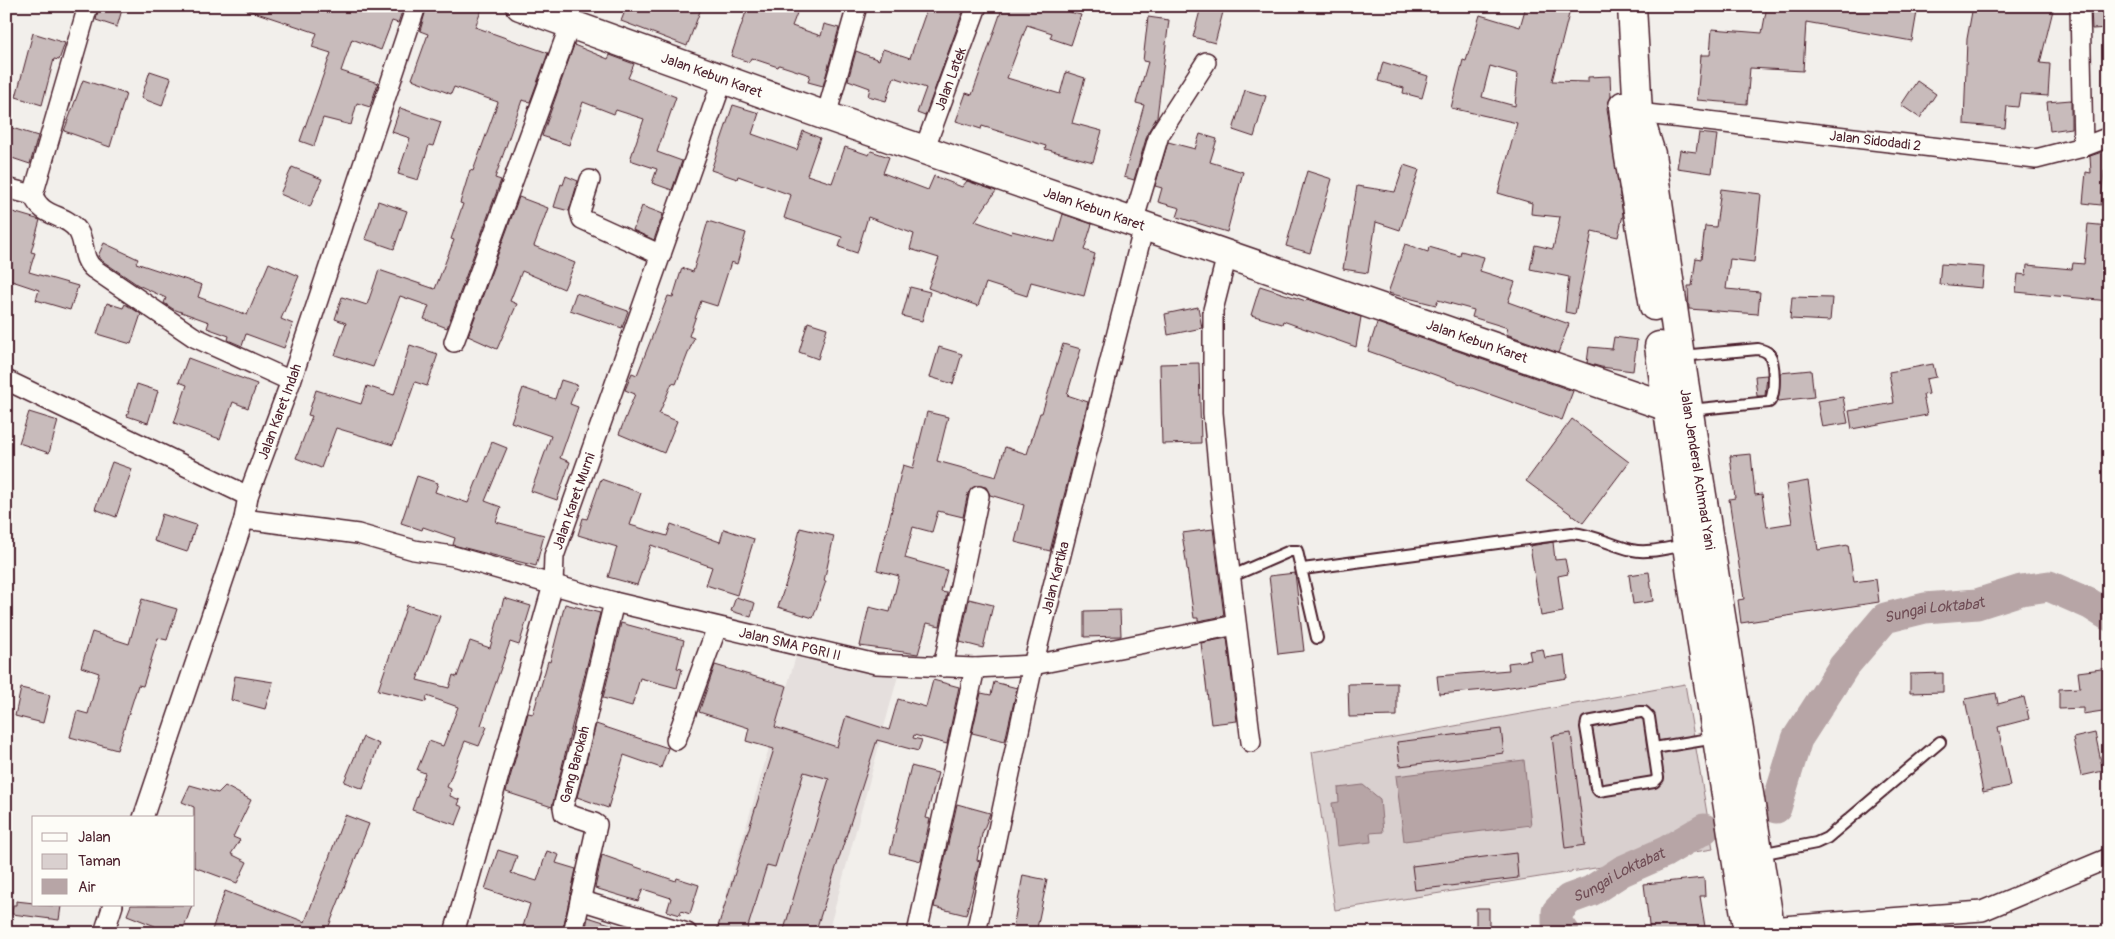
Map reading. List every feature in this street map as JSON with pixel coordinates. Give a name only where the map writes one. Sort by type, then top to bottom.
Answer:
[{"type":"main road","name":"Jalan Kebun Karet","points":[[520,6],[570,16],[723,79],[826,116],[1678,409]]},
{"type":"main road","name":"Jalan Jenderal Achmad Yani","points":[[1615,6],[1628,152],[1651,287],[1678,409],[1718,677],[1763,931]]},
{"type":"main road","name":"Jalan Jenderal Achmad Yani","points":[[1632,6],[1638,113],[1651,154],[1680,356],[1678,409],[1687,545],[1718,677],[1717,737],[1739,800]]},
{"type":"main road","name":"Jalan Jenderal Achmad Yani","points":[[1744,831],[1759,854],[1763,931]]},
{"type":"street","points":[[33,196],[88,6]]},
{"type":"street","name":"Jalan Karet Indah","points":[[144,816],[244,519],[248,496],[291,381],[416,6]]},
{"type":"street","points":[[826,116],[857,6]]},
{"type":"street","name":"Jalan Latek","points":[[924,150],[976,6]]},
{"type":"street","points":[[2080,6],[2083,147]]},
{"type":"street","points":[[454,342],[570,16]]},
{"type":"street","name":"Jalan Kartika","points":[[976,933],[1033,665],[1159,134],[1206,62]]},
{"type":"street","name":"Jalan Karet Murni","points":[[454,933],[553,585],[554,556],[723,79]]},
{"type":"street","name":"Jalan Sidodadi 2","points":[[1638,113],[2036,159],[2083,147],[2109,137]]},
{"type":"street","points":[[590,180],[580,212],[582,219],[661,255]]},
{"type":"street","points":[[6,188],[33,196],[41,209],[73,225],[79,232],[86,259],[94,269],[194,338],[291,381]]},
{"type":"street","points":[[1227,255],[1215,296],[1212,327],[1217,461],[1251,742]]},
{"type":"street","points":[[6,380],[248,496]]},
{"type":"street","points":[[943,667],[979,496]]},
{"type":"street","name":"Jalan SMA PGRI II","points":[[244,519],[358,534],[414,550],[453,556],[614,602],[876,664],[976,668],[1033,665],[1236,626]]},
{"type":"street","name":"Gang Barokah","points":[[573,933],[597,826],[594,823],[564,813],[563,807],[614,602]]},
{"type":"street","points":[[676,740],[717,627]]},
{"type":"street","points":[[917,933],[976,668]]},
{"type":"street","points":[[1763,931],[1982,911],[2109,858]]},
{"type":"street","points":[[580,900],[687,933]]},
{"type":"street","points":[[104,933],[113,906]]},
{"type":"lane","points":[[1678,409],[1770,402],[1774,392],[1771,357],[1764,350],[1680,356]]},
{"type":"lane","points":[[1303,569],[1572,533],[1592,536],[1632,550],[1643,551],[1687,545]]},
{"type":"lane","points":[[1230,577],[1294,550],[1299,552],[1317,638]]},
{"type":"lane","points":[[1644,712],[1649,717],[1654,748],[1659,775],[1656,781],[1599,791],[1596,787],[1586,724],[1590,720],[1644,712]]},
{"type":"lane","points":[[1654,748],[1717,737]]},
{"type":"lane","points":[[1759,854],[1816,844],[1827,838],[1940,742]]},
{"type":"shaded area","points":[[796,656],[898,676],[828,933],[715,933]]},
{"type":"green space","points":[[1685,684],[1713,849],[1335,910],[1312,752]]},
{"type":"water","points":[[1524,760],[1531,825],[1404,841],[1396,776]]},
{"type":"water","points":[[1363,785],[1380,799],[1383,832],[1370,833],[1371,842],[1337,846],[1332,803],[1339,802],[1338,788]]},
{"type":"building","points":[[99,6],[123,6],[117,27],[96,20]]},
{"type":"building","points":[[245,6],[404,6],[398,23],[392,21],[381,50],[352,39],[341,71],[378,83],[370,107],[357,103],[351,125],[323,118],[314,146],[300,141],[331,53],[312,47],[317,33],[245,9]]},
{"type":"building","points":[[427,6],[483,6],[475,27],[548,53],[530,102],[522,100],[495,178],[501,180],[447,328],[424,319],[429,306],[400,296],[373,367],[335,355],[346,323],[335,319],[342,297],[367,305],[379,270],[435,289],[454,240],[451,239],[463,204],[460,203],[470,170],[473,171],[498,102],[454,87],[451,94],[412,79],[428,34],[420,31]]},
{"type":"building","points":[[627,6],[702,6],[687,46],[621,21]]},
{"type":"building","points":[[748,6],[778,6],[797,13],[792,26],[821,36],[824,24],[839,28],[823,86],[808,82],[810,75],[751,58],[749,62],[731,56]]},
{"type":"building","points":[[928,6],[965,6],[925,116],[917,113],[926,88],[894,77],[886,101],[868,96],[870,88],[848,80],[856,51],[879,60],[883,49],[910,58]]},
{"type":"building","points":[[1003,6],[1049,6],[1081,15],[1071,45],[1050,38],[1052,33],[1027,25],[1007,78],[1060,94],[1066,72],[1085,78],[1072,123],[1102,131],[1093,162],[1045,149],[1046,146],[982,126],[981,129],[956,121],[966,93],[972,95]]},
{"type":"building","points":[[1526,6],[1571,6],[1552,81],[1588,82],[1588,77],[1610,76],[1611,97],[1607,108],[1623,215],[1618,237],[1592,231],[1575,314],[1565,312],[1569,277],[1530,269],[1535,245],[1553,249],[1560,217],[1531,214],[1532,203],[1498,193],[1517,123],[1451,108],[1463,60],[1466,61],[1480,15],[1520,27]],"holes":[[[1490,66],[1518,74],[1515,106],[1482,97]]]},
{"type":"building","points":[[1767,6],[1918,6],[1912,41],[1806,22],[1803,71],[1750,68],[1747,104],[1697,100],[1701,55],[1710,55],[1712,29],[1762,33]]},
{"type":"building","points":[[1973,6],[2054,6],[2040,63],[2050,64],[2048,96],[2020,94],[2018,107],[2007,106],[2005,128],[1964,124],[1967,39]]},
{"type":"building","points":[[1201,7],[1223,12],[1215,43],[1193,37]]},
{"type":"building","points":[[2109,7],[2109,28],[2092,29],[2091,8]]},
{"type":"building","points":[[1148,17],[1169,20],[1157,117],[1148,132],[1134,180],[1124,177],[1144,105],[1136,103],[1148,62],[1143,61]]},
{"type":"building","points":[[33,33],[65,43],[59,60],[54,59],[42,105],[16,97]]},
{"type":"building","points":[[574,45],[608,59],[610,55],[634,64],[628,78],[676,97],[657,152],[682,161],[672,190],[652,183],[657,169],[630,160],[644,119],[616,110],[614,114],[583,102],[569,145],[542,136]]},
{"type":"building","points":[[1383,62],[1428,76],[1422,98],[1403,93],[1404,88],[1378,81]]},
{"type":"building","points":[[150,71],[171,78],[162,106],[141,98]]},
{"type":"building","points":[[83,80],[126,94],[110,147],[64,131]]},
{"type":"building","points":[[1917,81],[1936,94],[1920,118],[1901,105]]},
{"type":"building","points":[[1245,90],[1266,96],[1254,137],[1233,130]]},
{"type":"building","points":[[2071,100],[2071,128],[2050,131],[2047,102]]},
{"type":"building","points":[[733,105],[759,113],[752,134],[797,150],[803,131],[820,138],[807,175],[832,183],[845,147],[869,155],[871,151],[889,157],[883,173],[928,190],[934,176],[962,187],[967,181],[996,191],[975,221],[1011,234],[1012,231],[1055,242],[1063,214],[1092,224],[1084,250],[1095,254],[1084,296],[1031,282],[1027,296],[986,283],[978,306],[928,288],[939,258],[910,249],[914,234],[868,217],[857,253],[839,247],[842,237],[784,218],[791,195],[738,176],[737,179],[711,170]]},
{"type":"building","points":[[400,108],[441,122],[433,146],[429,145],[418,180],[398,174],[410,138],[392,132]]},
{"type":"building","points":[[12,128],[38,136],[30,164],[6,156],[6,144]]},
{"type":"building","points":[[1699,133],[1717,135],[1712,173],[1677,168],[1680,150],[1696,152]]},
{"type":"building","points":[[1200,134],[1217,139],[1210,162],[1243,172],[1227,232],[1177,217],[1180,208],[1158,202],[1162,188],[1155,186],[1168,142],[1195,149]]},
{"type":"building","points":[[2108,150],[2109,170],[2104,171],[2101,205],[2083,203],[2086,172],[2091,173],[2090,156]]},
{"type":"building","points":[[1404,165],[1419,170],[1400,230],[1376,222],[1368,273],[1343,269],[1357,186],[1395,192]]},
{"type":"building","points":[[292,167],[322,179],[310,207],[280,194]]},
{"type":"building","points":[[1307,171],[1332,179],[1310,253],[1286,246]]},
{"type":"building","points":[[566,176],[578,181],[569,211],[554,207],[561,184],[563,185]]},
{"type":"building","points":[[1721,189],[1761,194],[1754,262],[1730,259],[1726,289],[1760,292],[1758,314],[1689,309],[1688,286],[1692,286],[1696,258],[1701,259],[1705,226],[1716,227]]},
{"type":"building","points":[[519,197],[548,208],[534,246],[575,263],[564,289],[522,271],[510,301],[517,304],[497,349],[468,336]]},
{"type":"building","points":[[378,201],[407,211],[394,249],[365,239]]},
{"type":"building","points":[[642,206],[663,214],[654,240],[633,230]]},
{"type":"building","points":[[6,210],[40,220],[31,252],[35,253],[29,272],[78,286],[70,310],[36,300],[39,290],[6,279]]},
{"type":"building","points":[[708,221],[746,233],[737,264],[731,262],[717,306],[701,301],[689,336],[694,338],[676,384],[672,383],[659,414],[677,421],[664,453],[619,434],[635,394],[625,390],[632,373],[637,375],[668,296],[673,297],[682,268],[693,272]]},
{"type":"building","points":[[2088,224],[2109,226],[2109,301],[2016,292],[2018,274],[2026,275],[2027,265],[2072,269],[2073,263],[2084,264]]},
{"type":"building","points":[[104,243],[138,259],[136,263],[202,285],[198,297],[247,315],[269,263],[299,276],[281,319],[293,324],[284,348],[246,334],[242,346],[228,340],[229,336],[207,328],[209,322],[173,309],[164,303],[166,298],[138,285],[101,260],[98,256]]},
{"type":"building","points":[[1405,244],[1428,252],[1429,247],[1460,256],[1461,251],[1484,257],[1480,271],[1515,282],[1508,302],[1569,324],[1558,353],[1506,334],[1508,328],[1472,317],[1474,310],[1438,300],[1436,305],[1388,293]]},
{"type":"building","points":[[1941,264],[1984,267],[1982,288],[1939,284]]},
{"type":"building","points":[[1260,286],[1361,317],[1356,347],[1283,321],[1282,324],[1251,315]]},
{"type":"building","points":[[910,287],[930,292],[922,321],[902,316]]},
{"type":"building","points":[[576,293],[628,311],[622,328],[570,310]]},
{"type":"building","points":[[1792,297],[1832,298],[1830,321],[1790,319]]},
{"type":"building","points":[[107,303],[123,308],[125,304],[141,314],[131,344],[97,334]]},
{"type":"building","points":[[1198,307],[1202,328],[1168,335],[1165,314]]},
{"type":"building","points":[[808,322],[827,328],[818,359],[799,352]]},
{"type":"building","points":[[1377,323],[1573,391],[1562,420],[1368,351]]},
{"type":"building","points":[[1614,337],[1637,340],[1633,371],[1601,367],[1587,363],[1589,347],[1612,349]]},
{"type":"building","points":[[1063,344],[1081,349],[1067,395],[1088,402],[1050,551],[1015,542],[1024,505],[990,495],[986,487],[975,486],[968,493],[963,517],[938,511],[932,532],[913,527],[905,558],[947,570],[941,592],[947,593],[940,626],[927,623],[918,654],[860,646],[869,607],[890,612],[899,576],[877,570],[903,465],[913,468],[927,412],[948,417],[937,461],[996,477],[1005,447],[1027,454],[1040,413],[1042,413]]},
{"type":"building","points":[[410,345],[438,354],[427,386],[415,382],[393,445],[336,428],[321,468],[296,458],[312,416],[308,415],[316,390],[361,404],[367,386],[394,395]]},
{"type":"building","points":[[939,347],[962,354],[953,384],[930,377]]},
{"type":"building","points":[[188,358],[257,384],[248,408],[233,402],[220,439],[174,423],[187,385],[179,382]]},
{"type":"building","points":[[1199,363],[1201,443],[1162,444],[1160,364]]},
{"type":"building","points":[[1933,364],[1936,377],[1926,379],[1929,394],[1923,395],[1927,415],[1852,429],[1849,411],[1894,403],[1889,372]]},
{"type":"building","points":[[1811,370],[1814,397],[1778,401],[1780,373]]},
{"type":"building","points":[[1767,375],[1765,396],[1757,396],[1755,376]]},
{"type":"building","points":[[561,380],[577,385],[570,404],[578,407],[560,458],[570,462],[557,500],[531,491],[551,436],[511,422],[523,388],[555,399]]},
{"type":"building","points":[[137,384],[158,391],[148,423],[127,416]]},
{"type":"building","points":[[1843,397],[1848,423],[1822,427],[1817,401]]},
{"type":"building","points":[[29,412],[58,421],[49,453],[19,443]]},
{"type":"building","points":[[1572,419],[1629,462],[1583,523],[1526,481]]},
{"type":"building","points":[[492,442],[507,448],[485,501],[501,507],[496,522],[544,535],[536,566],[453,545],[455,538],[423,527],[422,530],[401,523],[417,476],[438,483],[435,492],[468,503]]},
{"type":"building","points":[[1751,454],[1755,495],[1762,494],[1767,527],[1792,523],[1786,485],[1808,481],[1818,550],[1848,545],[1854,582],[1876,579],[1879,602],[1741,623],[1738,600],[1744,599],[1729,499],[1735,498],[1730,456]]},
{"type":"building","points":[[112,462],[132,469],[116,517],[95,509]]},
{"type":"building","points":[[601,479],[641,493],[630,525],[667,536],[671,524],[720,542],[724,529],[754,539],[737,595],[706,585],[712,567],[651,545],[637,585],[608,577],[617,547],[578,535],[583,518],[587,519]]},
{"type":"building","points":[[162,514],[196,525],[187,552],[154,541]]},
{"type":"building","points":[[800,528],[834,536],[824,581],[826,581],[813,618],[778,607],[792,565]]},
{"type":"building","points":[[1213,529],[1224,616],[1198,621],[1198,618],[1194,618],[1182,533]]},
{"type":"building","points":[[1553,542],[1555,560],[1565,559],[1568,574],[1558,576],[1563,612],[1541,616],[1530,546]]},
{"type":"building","points":[[1649,572],[1653,601],[1633,604],[1629,575]]},
{"type":"building","points":[[1295,573],[1304,651],[1278,654],[1269,576]]},
{"type":"building","points":[[736,597],[755,603],[751,617],[731,611]]},
{"type":"building","points":[[504,598],[531,606],[519,645],[510,642],[481,725],[487,727],[479,746],[465,741],[447,787],[451,789],[450,796],[460,800],[458,805],[463,807],[456,825],[412,810],[425,773],[417,770],[429,741],[443,746],[458,707],[427,696],[426,702],[378,690],[407,605],[440,616],[417,680],[449,688],[453,675],[457,677],[470,641],[490,648]]},
{"type":"building","points":[[142,599],[177,609],[167,640],[158,638],[143,686],[138,685],[117,750],[70,737],[77,711],[88,714],[99,673],[81,667],[92,632],[129,644]]},
{"type":"building","points":[[969,599],[993,605],[983,648],[960,642]]},
{"type":"building","points":[[565,604],[600,613],[552,807],[506,792],[528,713],[533,714],[548,661],[550,662]]},
{"type":"building","points":[[1120,610],[1121,636],[1084,637],[1084,611]]},
{"type":"building","points":[[621,623],[684,640],[677,668],[682,669],[677,688],[640,678],[632,706],[603,698]]},
{"type":"building","points":[[1227,638],[1237,721],[1211,724],[1201,643]]},
{"type":"building","points":[[1543,649],[1545,658],[1564,655],[1567,678],[1498,689],[1439,694],[1437,676],[1509,670],[1508,663],[1531,660],[1529,651]]},
{"type":"building","points":[[715,665],[787,686],[775,727],[837,747],[846,716],[889,730],[898,699],[926,707],[933,680],[959,687],[947,744],[914,735],[913,738],[922,740],[918,751],[877,740],[815,933],[783,933],[829,779],[804,772],[775,867],[767,865],[746,933],[716,933],[774,749],[746,741],[749,728],[699,712]]},
{"type":"building","points":[[2109,668],[2109,710],[2083,714],[2083,708],[2059,709],[2059,689],[2080,688],[2078,672]]},
{"type":"building","points":[[1943,673],[1943,692],[1910,693],[1910,674]]},
{"type":"building","points":[[235,676],[273,682],[265,709],[231,700]]},
{"type":"building","points":[[994,682],[1017,688],[1005,741],[972,733],[981,693],[991,695]]},
{"type":"building","points":[[1397,683],[1397,716],[1349,717],[1348,684]]},
{"type":"building","points":[[21,688],[50,695],[43,723],[15,716]]},
{"type":"building","points":[[1996,693],[1998,704],[2024,697],[2029,719],[1998,727],[2010,786],[1983,792],[1965,699]]},
{"type":"building","points":[[596,724],[668,748],[661,768],[624,755],[608,808],[577,797]]},
{"type":"building","points":[[1501,729],[1504,753],[1400,766],[1397,742]]},
{"type":"building","points":[[1571,733],[1585,845],[1565,848],[1552,736]]},
{"type":"building","points":[[2095,733],[2103,771],[2081,776],[2073,738]]},
{"type":"building","points":[[363,737],[379,744],[363,789],[344,782]]},
{"type":"building","points":[[911,766],[938,773],[926,818],[930,819],[921,861],[890,853]]},
{"type":"building","points":[[190,785],[218,793],[225,786],[251,800],[233,837],[240,840],[231,854],[247,862],[237,883],[195,867],[194,807],[182,802]]},
{"type":"building","points":[[957,804],[990,813],[982,834],[977,860],[980,861],[966,915],[934,907]]},
{"type":"building","points":[[345,815],[369,824],[327,931],[331,933],[211,933],[225,891],[305,922]]},
{"type":"building","points":[[498,850],[517,856],[511,873],[537,881],[547,851],[559,855],[556,863],[576,869],[562,933],[521,933],[530,904],[485,889]]},
{"type":"building","points":[[1516,853],[1518,878],[1415,890],[1412,866]]},
{"type":"building","points":[[602,855],[676,881],[677,878],[699,885],[690,914],[681,911],[680,915],[667,911],[671,898],[643,889],[638,901],[595,888]]},
{"type":"building","points":[[1023,875],[1047,880],[1036,933],[1012,933]]},
{"type":"building","points":[[1704,878],[1705,896],[1700,896],[1706,933],[1650,933],[1644,884]]},
{"type":"building","points":[[16,901],[32,903],[32,906],[61,906],[59,920],[12,914],[13,905],[16,905]]},
{"type":"building","points":[[131,906],[192,906],[182,933],[153,933],[155,926],[127,915]]},
{"type":"building","points":[[1476,908],[1489,908],[1489,933],[1476,933]]},
{"type":"building","points":[[588,917],[629,930],[628,933],[585,933]]},
{"type":"waterway","name":"Sungai Loktabat","points":[[1776,808],[1797,739],[1844,666],[1885,618],[1925,608],[1977,604],[2021,590],[2049,586],[2090,604],[2109,616]]},
{"type":"waterway","name":"Sungai Loktabat","points":[[1564,933],[1557,923],[1557,912],[1569,899],[1591,891],[1622,871],[1665,852],[1704,829]]}]
